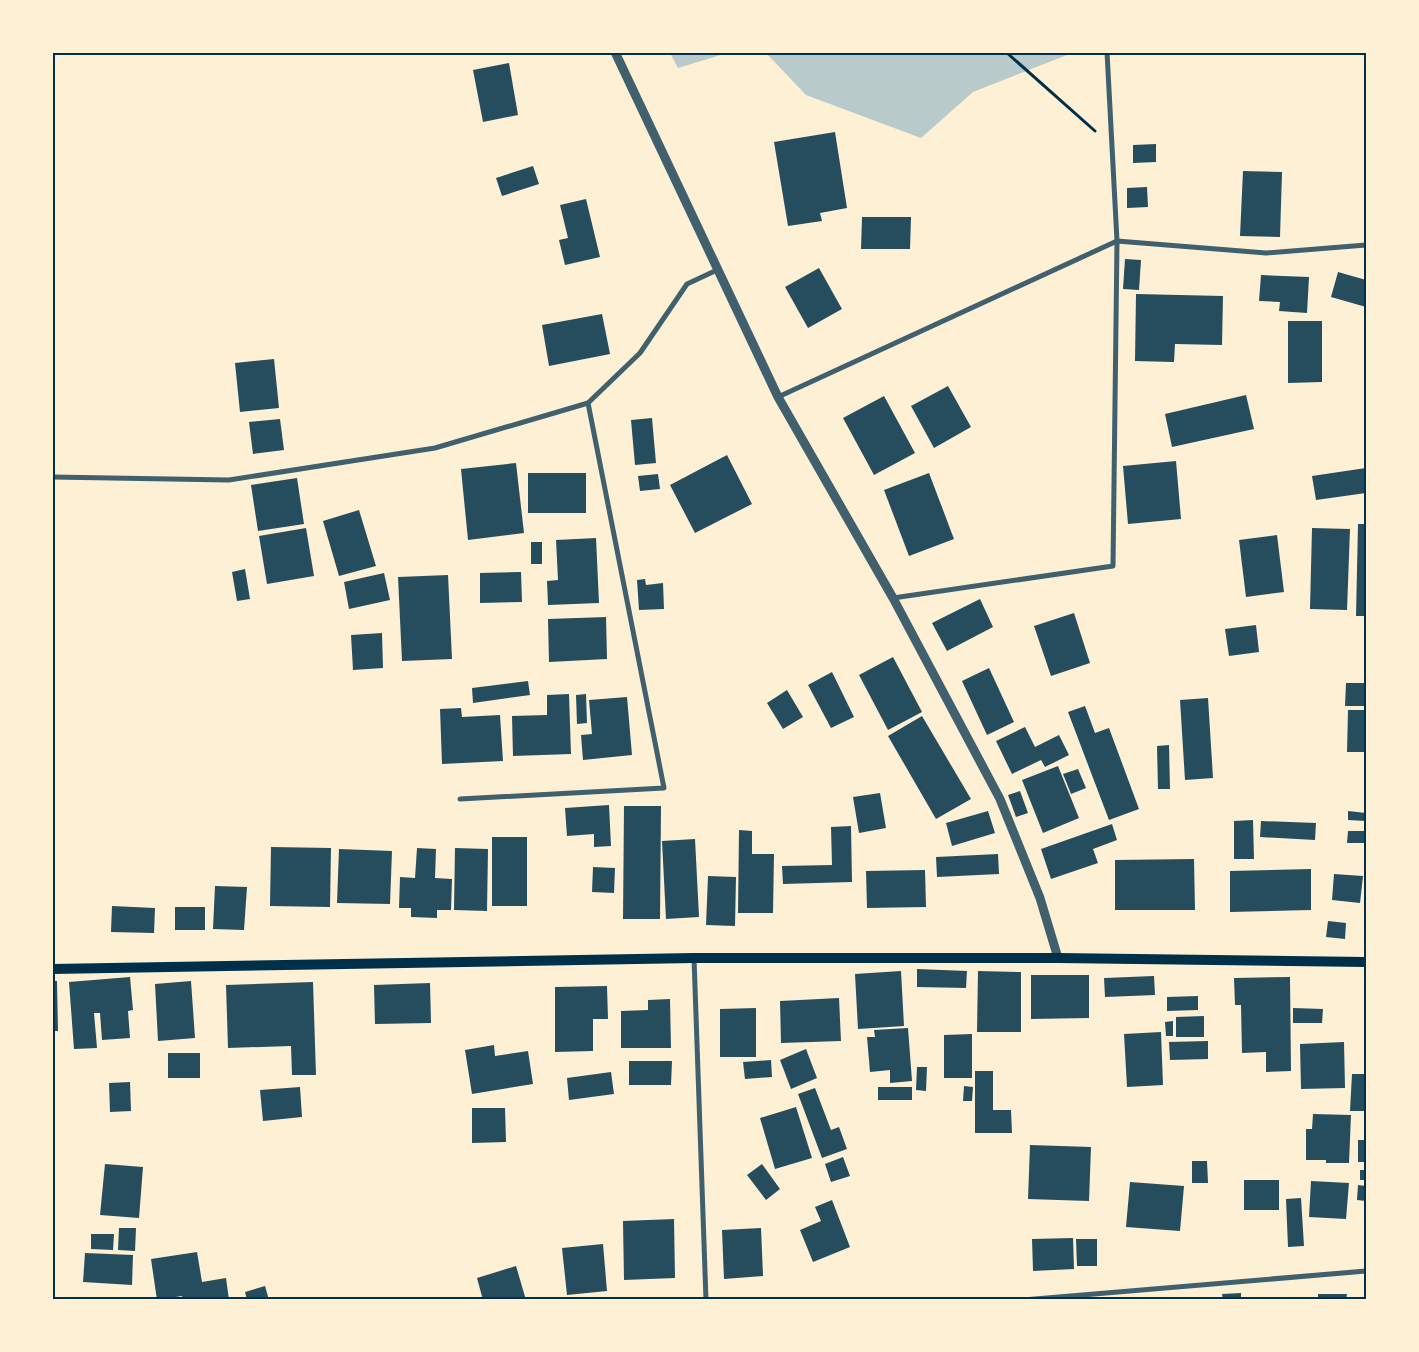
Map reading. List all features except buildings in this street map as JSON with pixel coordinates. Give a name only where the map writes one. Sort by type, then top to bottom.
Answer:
[{"type":"main road","points":[[52,969],[694,958],[1058,958],[1366,962]]},
{"type":"street","points":[[615,52],[778,397],[892,598],[1000,799],[1040,898],[1058,958]]},
{"type":"street","points":[[892,598],[1112,566],[1117,241],[1107,52]]},
{"type":"street","points":[[778,397],[1117,241],[1266,253],[1366,245]]},
{"type":"street","points":[[52,476],[229,480],[435,448],[588,403],[640,353],[688,284],[717,270]]},
{"type":"street","points":[[460,799],[664,788],[588,403]]},
{"type":"street","points":[[694,958],[706,1300]]},
{"type":"street","points":[[1023,1300],[1366,1271]]},
{"type":"path","points":[[1006,52],[1112,146]]},
{"type":"shaded area","points":[[670,53],[727,53],[678,68]]},
{"type":"shaded area","points":[[766,53],[1072,53],[973,92],[921,138],[806,95]]}]
